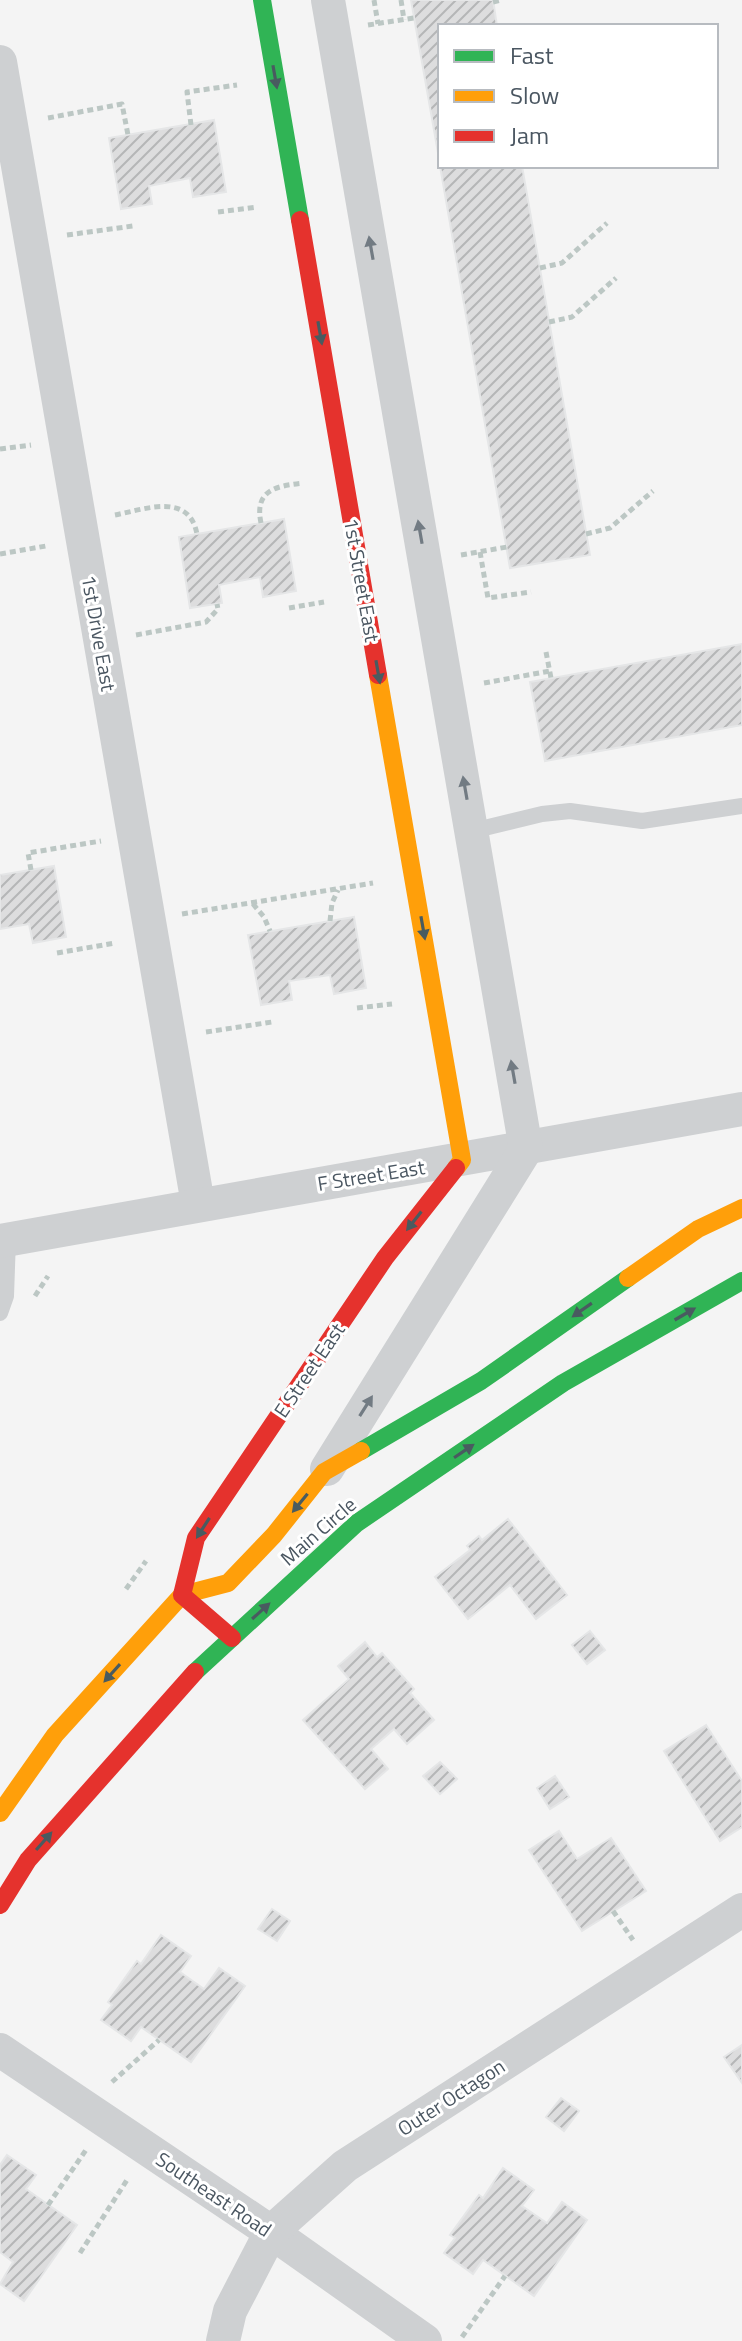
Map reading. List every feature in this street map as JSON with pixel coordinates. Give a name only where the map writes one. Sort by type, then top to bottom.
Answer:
[{"type":"street","name":"1st Street East","points":[[262,0],[462,1160]]},
{"type":"street","points":[[324,1472],[526,1149],[330,15]]},
{"type":"street","name":"1st Drive East","points":[[0,62],[198,1204]]},
{"type":"street","name":"F Street East","points":[[4,1240],[742,1109]]},
{"type":"street","name":"E Street East","points":[[182,1595],[196,1538],[385,1258],[462,1160]]},
{"type":"street","name":"Main Circle","points":[[182,1595],[228,1583],[274,1535],[324,1472],[481,1381],[698,1229],[742,1208]]},
{"type":"street","name":"Main Circle","points":[[0,1905],[28,1860],[183,1683],[357,1523],[563,1383],[742,1281]]},
{"type":"street","points":[[0,1813],[55,1735],[182,1595],[232,1638]]},
{"type":"street","name":"Outer Octagon","points":[[223,2341],[230,2311],[271,2232],[345,2166],[742,1910]]},
{"type":"street","name":"Southeast Road","points":[[0,2050],[271,2232],[425,2341]]},
{"type":"lane","points":[[472,831],[542,814],[570,811],[642,821],[742,806]]},
{"type":"lane","points":[[0,1313],[6,1296],[4,1240]]},
{"type":"path","points":[[374,0],[378,24]]},
{"type":"path","points":[[401,0],[404,20]]},
{"type":"path","points":[[330,15],[378,24],[414,18]]},
{"type":"path","points":[[191,125],[187,92],[276,79]]},
{"type":"path","points":[[11,124],[122,104],[128,135]]},
{"type":"path","points":[[540,268],[562,263],[607,223]]},
{"type":"path","points":[[31,240],[133,226]]},
{"type":"path","points":[[549,322],[572,317],[616,278]]},
{"type":"path","points":[[261,523],[258,511],[265,495],[279,486],[345,477]]},
{"type":"path","points":[[586,534],[610,528],[653,491]]},
{"type":"path","points":[[0,554],[162,506],[181,508],[194,520],[197,534]]},
{"type":"path","points":[[425,561],[507,547]]},
{"type":"path","points":[[480,552],[488,598],[531,592]]},
{"type":"path","points":[[101,641],[206,622],[218,609],[217,604]]},
{"type":"path","points":[[447,689],[550,675],[546,652]]},
{"type":"path","points":[[31,870],[28,853],[134,836]]},
{"type":"path","points":[[57,953],[253,903],[414,876]]},
{"type":"path","points":[[330,921],[332,903],[338,889]]},
{"type":"path","points":[[253,903],[270,931]]},
{"type":"path","points":[[170,1038],[272,1022]]},
{"type":"path","points":[[48,2205],[95,2114],[159,2040]]},
{"type":"path","points":[[80,2253],[147,2149]]},
{"type":"path","points":[[460,2341],[505,2276]]},
{"type":"building","points":[[411,0],[493,0],[497,24],[438,24],[438,153]]},
{"type":"building","points":[[214,120],[226,192],[193,197],[190,178],[149,186],[152,204],[121,209],[109,138]]},
{"type":"building","points":[[440,168],[522,168],[590,555],[510,568]]},
{"type":"building","points":[[284,519],[296,591],[263,597],[260,577],[219,585],[222,603],[190,608],[179,537]]},
{"type":"building","points":[[742,644],[742,725],[545,761],[530,682]]},
{"type":"building","points":[[54,866],[66,937],[33,943],[29,924],[0,929],[0,875]]},
{"type":"building","points":[[354,917],[366,988],[334,994],[330,975],[289,981],[292,1000],[261,1005],[248,935]]},
{"type":"building","points":[[508,1519],[567,1595],[536,1619],[510,1585],[468,1619],[435,1577],[470,1550],[467,1546],[479,1536],[482,1540]]},
{"type":"building","points":[[590,1631],[605,1650],[587,1664],[572,1645]]},
{"type":"building","points":[[365,1642],[377,1657],[382,1653],[414,1689],[410,1693],[434,1720],[407,1744],[394,1729],[371,1749],[388,1769],[365,1789],[303,1720],[349,1679],[338,1666]]},
{"type":"building","points":[[706,1725],[742,1781],[742,1827],[720,1841],[664,1751]]},
{"type":"building","points":[[440,1762],[457,1779],[440,1794],[423,1776]]},
{"type":"building","points":[[555,1776],[569,1797],[550,1809],[537,1788]]},
{"type":"building","points":[[559,1831],[577,1859],[611,1838],[646,1891],[582,1931],[529,1850]]},
{"type":"building","points":[[272,1909],[290,1921],[277,1941],[258,1929]]},
{"type":"building","points":[[161,1935],[191,1956],[180,1972],[204,1989],[219,1968],[245,1986],[191,2062],[141,2027],[131,2041],[101,2020],[112,2005],[108,2002],[137,1961],[141,1964]]},
{"type":"building","points":[[742,2045],[742,2083],[724,2057]]},
{"type":"building","points":[[561,2098],[579,2111],[564,2131],[546,2117]]},
{"type":"building","points":[[7,2155],[36,2175],[26,2189],[77,2225],[24,2301],[0,2284],[13,2262],[0,2252],[0,2165]]},
{"type":"building","points":[[503,2168],[534,2190],[522,2206],[547,2223],[562,2202],[587,2220],[534,2296],[483,2260],[473,2274],[444,2253],[455,2238],[450,2235],[479,2195],[483,2198]]},
{"type":"traffic: fast","points":[[262,0],[300,220]]},
{"type":"traffic: fast","points":[[361,1451],[481,1381],[628,1278]]},
{"type":"traffic: fast","points":[[195,1672],[357,1523],[563,1383],[742,1281]]},
{"type":"traffic: slow","points":[[378,675],[462,1160],[456,1168]]},
{"type":"traffic: slow","points":[[628,1278],[698,1229],[742,1208]]},
{"type":"traffic: slow","points":[[0,1813],[55,1735],[182,1595],[228,1583],[274,1535],[324,1472],[361,1451]]},
{"type":"traffic: jam","points":[[300,220],[378,675]]},
{"type":"traffic: jam","points":[[232,1638],[182,1595],[196,1538],[385,1258],[456,1168]]},
{"type":"traffic: jam","points":[[0,1905],[28,1860],[195,1672]]}]
